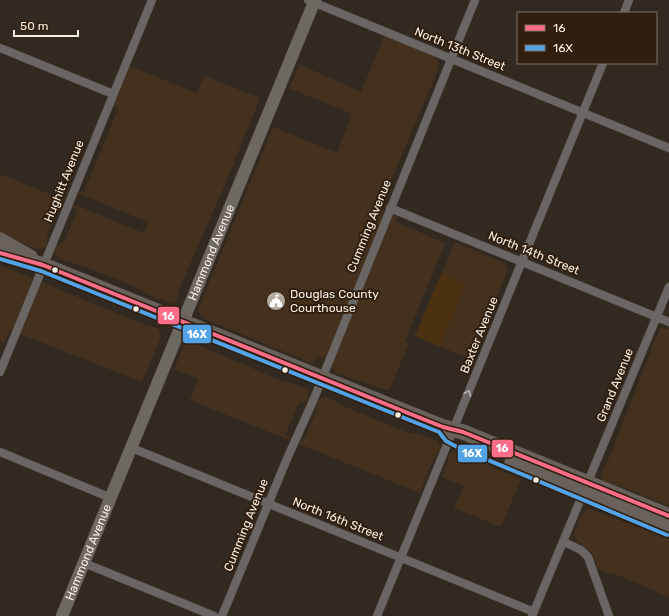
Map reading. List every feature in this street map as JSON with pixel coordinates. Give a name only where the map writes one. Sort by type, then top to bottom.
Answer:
[{"type":"highway","points":[[0,240],[20,250],[43,265]]},
{"type":"highway","points":[[0,253],[43,265],[322,378],[449,431],[459,442],[669,516]]},
{"type":"highway","points":[[586,488],[669,529]]},
{"type":"street","name":"Hughitt Avenue","points":[[0,372],[152,0]]},
{"type":"street","name":"Cumming Avenue","points":[[222,616],[268,503],[322,378],[450,58],[475,0]]},
{"type":"street","points":[[624,12],[629,0]]},
{"type":"street","name":"North 13th Street","points":[[312,1],[669,148]]},
{"type":"street","name":"Hammond Avenue","points":[[62,616],[132,448],[312,1]]},
{"type":"street","points":[[0,48],[113,94]]},
{"type":"street","name":"Baxter Avenue","points":[[376,616],[401,558],[449,431],[522,262],[603,64]]},
{"type":"street","name":"North 14th Street","points":[[390,208],[669,322]]},
{"type":"street","name":"Grand Avenue","points":[[533,614],[669,286]]},
{"type":"street","name":"North 16th Street","points":[[132,448],[401,558],[533,614]]},
{"type":"street","points":[[0,452],[111,498]]},
{"type":"street","points":[[564,542],[581,550],[587,555],[609,616]]},
{"type":"street","points":[[84,563],[214,616]]},
{"type":"shaded area","points":[[385,34],[436,57],[439,64],[438,70],[379,209],[398,217],[396,222],[445,243],[405,341],[409,343],[389,391],[336,373],[332,368],[333,363],[319,357],[314,362],[309,362],[204,319],[199,312],[199,307],[273,127],[337,153],[352,114],[289,88],[299,64],[361,92]]},
{"type":"shaded area","points":[[130,66],[197,93],[204,76],[260,98],[227,180],[180,287],[177,300],[173,304],[151,296],[135,287],[86,267],[60,259],[54,252],[56,246],[64,242],[78,210],[71,207],[73,204],[144,233],[148,222],[77,193],[78,191],[84,192],[118,109],[113,107]]},
{"type":"shaded area","points":[[0,174],[64,200],[58,207],[47,235],[47,245],[42,249],[36,249],[0,232]]},
{"type":"shaded area","points":[[455,242],[504,263],[508,269],[472,360],[415,336]]},
{"type":"shaded area","points":[[0,265],[148,326],[158,328],[161,337],[142,382],[10,330],[4,343],[0,341]]},
{"type":"shaded area","points":[[441,274],[465,284],[440,346],[415,336]]},
{"type":"shaded area","points":[[660,328],[669,329],[669,506],[625,488],[606,483],[602,479],[601,474],[607,463]]},
{"type":"shaded area","points":[[192,342],[279,380],[307,389],[309,394],[308,401],[299,403],[285,435],[289,437],[289,440],[190,400],[198,379],[174,369],[184,346],[187,343]]},
{"type":"shaded area","points":[[322,397],[329,398],[348,408],[406,432],[419,434],[439,442],[440,451],[433,459],[420,493],[299,444],[306,435],[316,412],[318,401]]},
{"type":"shaded area","points":[[456,449],[479,462],[521,479],[501,527],[454,508],[464,486],[442,477],[449,454]]},
{"type":"shaded area","points":[[588,508],[669,539],[669,597],[617,575],[607,573],[598,568],[591,552],[577,541],[574,534],[582,514]]},
{"type":"transit line","name":"16","points":[[0,253],[43,265],[408,413],[443,427],[463,432],[669,516]]},
{"type":"transit line","name":"16X","points":[[0,259],[41,271],[439,432],[446,441],[457,447],[667,535]]},
{"type":"place","name":"Douglas County Courthouse","points":[[276,301]]}]
